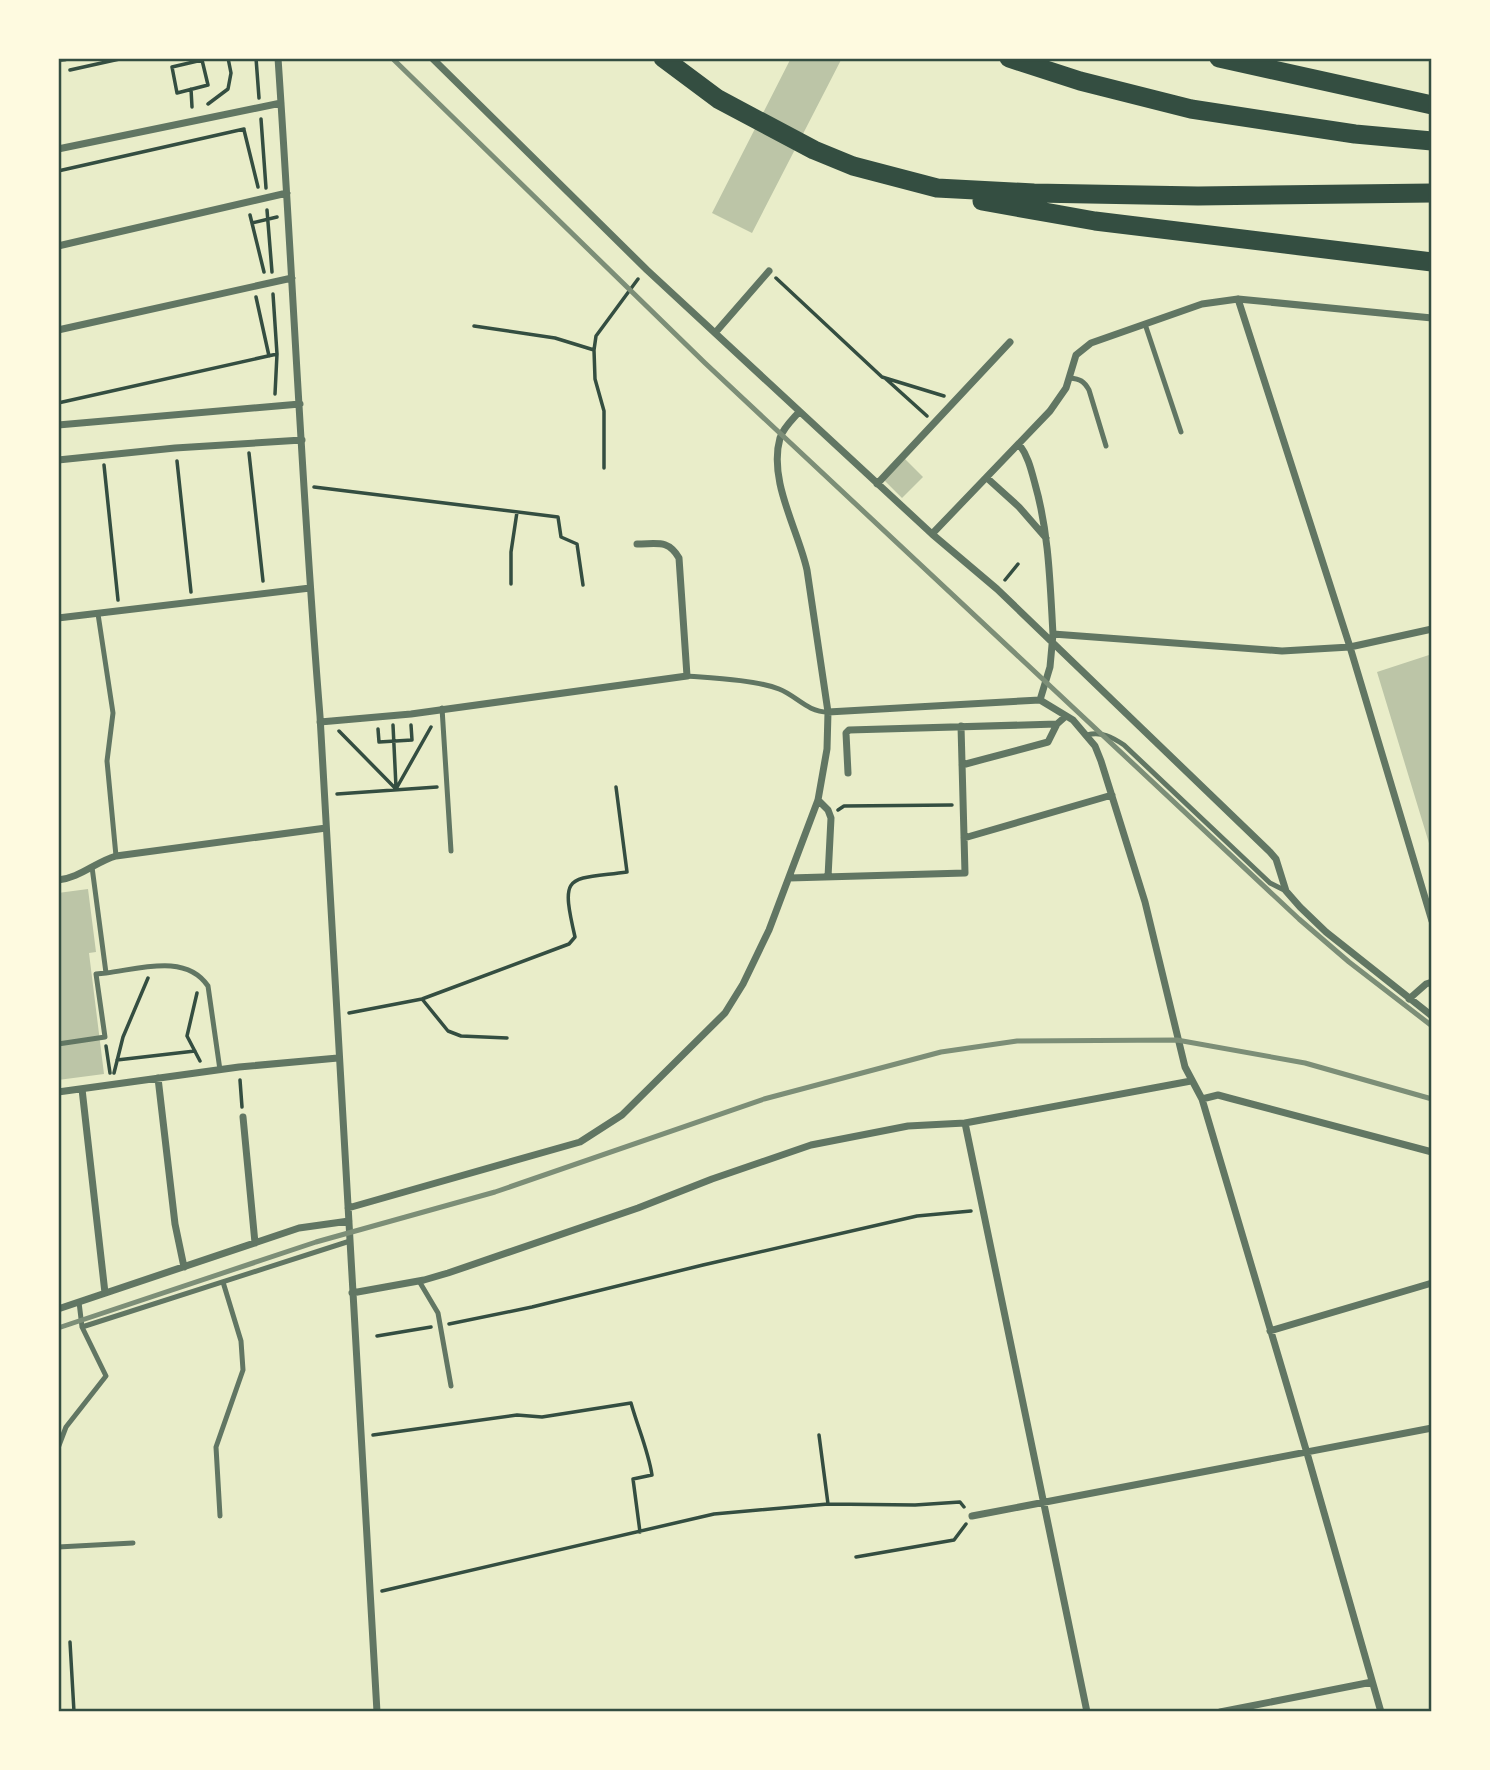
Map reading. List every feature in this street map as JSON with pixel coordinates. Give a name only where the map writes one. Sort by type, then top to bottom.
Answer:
[{"type":"highway","points":[[663,58],[718,99],[814,150],[853,166],[980,200],[1058,215],[1432,262]]},
{"type":"highway","points":[[1009,58],[1080,81],[1191,109],[1354,134],[1432,141]]},
{"type":"highway","points":[[1219,58],[1432,105]]},
{"type":"highway","points":[[937,188],[1198,196],[1432,193]]},
{"type":"street","points":[[58,59],[65,58]]},
{"type":"street","points":[[278,58],[320,722],[377,1712]]},
{"type":"street","points":[[432,58],[647,270],[877,484],[997,589],[1270,852],[1276,859],[1286,891],[1326,932],[1432,1016]]},
{"type":"street","points":[[58,149],[281,103]]},
{"type":"street","points":[[58,246],[287,193]]},
{"type":"street","points":[[715,334],[769,271]]},
{"type":"street","points":[[58,330],[292,278]]},
{"type":"street","points":[[932,534],[1050,411],[1070,378],[1076,355],[1091,343],[1202,304],[1238,299],[1432,318]]},
{"type":"street","points":[[1238,299],[1350,647],[1432,921]]},
{"type":"street","points":[[877,484],[1010,342]]},
{"type":"street","points":[[58,425],[300,404]]},
{"type":"street","points":[[348,1208],[580,1142],[622,1115],[725,1013],[759,951],[789,877],[818,800],[827,749],[828,712],[807,570],[780,481],[780,440],[784,430],[799,412]]},
{"type":"street","points":[[58,460],[175,448],[302,440]]},
{"type":"street","points":[[1019,444],[1026,454],[1040,500],[1046,539],[1053,645],[1047,683],[1040,700]]},
{"type":"street","points":[[987,478],[1020,507],[1046,539]]},
{"type":"street","points":[[320,722],[411,714],[687,676],[679,558],[667,544],[637,544]]},
{"type":"street","points":[[58,618],[310,589]]},
{"type":"street","points":[[1053,634],[1265,651],[1350,647],[1432,629]]},
{"type":"street","points":[[828,712],[1040,700],[1066,716],[1087,735],[1098,753],[1155,940],[1177,1040],[1191,1081],[1202,1099],[1381,1712]]},
{"type":"street","points":[[962,765],[1048,742],[1057,724],[1066,716]]},
{"type":"street","points":[[848,773],[846,733],[849,730],[1057,724]]},
{"type":"street","points":[[789,877],[965,873],[961,726]]},
{"type":"street","points":[[964,838],[1112,795]]},
{"type":"street","points":[[818,800],[830,814],[828,877]]},
{"type":"street","points":[[58,880],[79,875],[116,856],[326,828]]},
{"type":"street","points":[[1409,999],[1432,982]]},
{"type":"street","points":[[58,1092],[239,1067],[338,1058]]},
{"type":"street","points":[[158,1078],[175,1224],[184,1267]]},
{"type":"street","points":[[352,1293],[419,1281],[638,1208],[811,1145],[908,1126],[965,1123],[1191,1081]]},
{"type":"street","points":[[82,1089],[105,1293]]},
{"type":"street","points":[[1202,1099],[1218,1096],[1229,1098],[1432,1152]]},
{"type":"street","points":[[243,1117],[255,1243]]},
{"type":"street","points":[[965,1123],[1087,1712]]},
{"type":"street","points":[[58,1309],[299,1228],[349,1221]]},
{"type":"street","points":[[1270,1331],[1432,1283]]},
{"type":"street","points":[[972,1516],[1432,1428]]},
{"type":"street","points":[[1220,1712],[1371,1682]]},
{"type":"lane","points":[[1145,324],[1181,432]]},
{"type":"lane","points":[[1070,378],[1079,379],[1089,390],[1106,446]]},
{"type":"lane","points":[[98,614],[113,713],[107,761],[116,856]]},
{"type":"lane","points":[[687,676],[780,690],[806,707],[818,712],[828,712]]},
{"type":"lane","points":[[442,708],[452,851]]},
{"type":"lane","points":[[1087,735],[1094,733],[1112,736],[1124,745],[1270,883],[1286,891]]},
{"type":"lane","points":[[92,867],[106,973]]},
{"type":"lane","points":[[58,1044],[105,1037],[96,974],[176,965],[201,976],[208,986],[220,1070]]},
{"type":"lane","points":[[82,1327],[350,1241]]},
{"type":"lane","points":[[419,1281],[438,1313],[451,1386]]},
{"type":"lane","points":[[220,1516],[216,1447],[243,1370],[241,1341],[223,1282]]},
{"type":"lane","points":[[58,1448],[66,1427],[106,1376],[82,1327],[79,1302]]},
{"type":"lane","points":[[58,1547],[133,1543]]},
{"type":"path","points":[[58,73],[124,58]]},
{"type":"path","points":[[182,58],[183,64]]},
{"type":"path","points":[[191,89],[192,107],[218,99],[229,89],[231,73],[228,58]]},
{"type":"path","points":[[256,58],[264,198]]},
{"type":"path","points":[[202,60],[208,85],[177,93],[172,67],[183,64],[202,60]]},
{"type":"path","points":[[239,111],[268,219],[269,284],[277,354],[275,406]]},
{"type":"path","points":[[58,171],[244,129]]},
{"type":"path","points":[[247,202],[269,284]]},
{"type":"path","points":[[252,223],[288,214]]},
{"type":"path","points":[[604,468],[604,411],[594,379],[596,336],[647,270]]},
{"type":"path","points":[[769,271],[934,423]]},
{"type":"path","points":[[254,287],[269,356]]},
{"type":"path","points":[[474,326],[555,338],[594,350]]},
{"type":"path","points":[[58,402],[277,354]]},
{"type":"path","points":[[884,377],[956,400]]},
{"type":"path","points":[[248,444],[265,595]]},
{"type":"path","points":[[175,448],[192,603]]},
{"type":"path","points":[[103,456],[119,612]]},
{"type":"path","points":[[305,487],[558,517],[561,537],[576,544],[583,585]]},
{"type":"path","points":[[511,584],[511,552],[517,512]]},
{"type":"path","points":[[997,589],[1018,564]]},
{"type":"path","points":[[396,789],[442,708]]},
{"type":"path","points":[[377,717],[379,742],[394,742],[412,740],[411,714]]},
{"type":"path","points":[[393,715],[396,789]]},
{"type":"path","points":[[329,721],[396,789]]},
{"type":"path","points":[[324,794],[446,786]]},
{"type":"path","points":[[336,1015],[422,999],[569,944],[575,937],[566,902],[568,889],[573,881],[627,872],[615,787]]},
{"type":"path","points":[[830,814],[844,806],[963,805]]},
{"type":"path","points":[[112,1085],[123,1037],[152,968]]},
{"type":"path","points":[[201,976],[187,1036],[206,1072]]},
{"type":"path","points":[[422,999],[448,1031],[461,1036],[507,1038]]},
{"type":"path","points":[[105,1037],[112,1085]]},
{"type":"path","points":[[117,1060],[195,1051]]},
{"type":"path","points":[[239,1067],[243,1117]]},
{"type":"path","points":[[377,1336],[532,1307],[917,1216],[984,1210]]},
{"type":"path","points":[[360,1437],[517,1415],[542,1417],[631,1403],[648,1450],[652,1475],[633,1479],[640,1532]]},
{"type":"path","points":[[819,1435],[828,1504]]},
{"type":"path","points":[[370,1594],[714,1514],[828,1504],[915,1505],[960,1502],[972,1516],[954,1540],[856,1557]]},
{"type":"path","points":[[70,1642],[74,1712]]},
{"type":"building","points":[[791,58],[842,58],[752,233],[712,213]]},
{"type":"building","points":[[905,459],[923,477],[902,498],[884,480]]},
{"type":"building","points":[[1429,655],[1432,665],[1432,853],[1377,672]]},
{"type":"building","points":[[88,889],[96,952],[89,953],[104,1074],[58,1080],[58,893]]},
{"type":"railway","points":[[392,58],[705,363],[1299,919],[1349,962],[1432,1026]]},
{"type":"railway","points":[[58,1328],[316,1242],[495,1192],[764,1099],[941,1052],[1017,1041],[1177,1040],[1305,1063],[1432,1099]]}]
